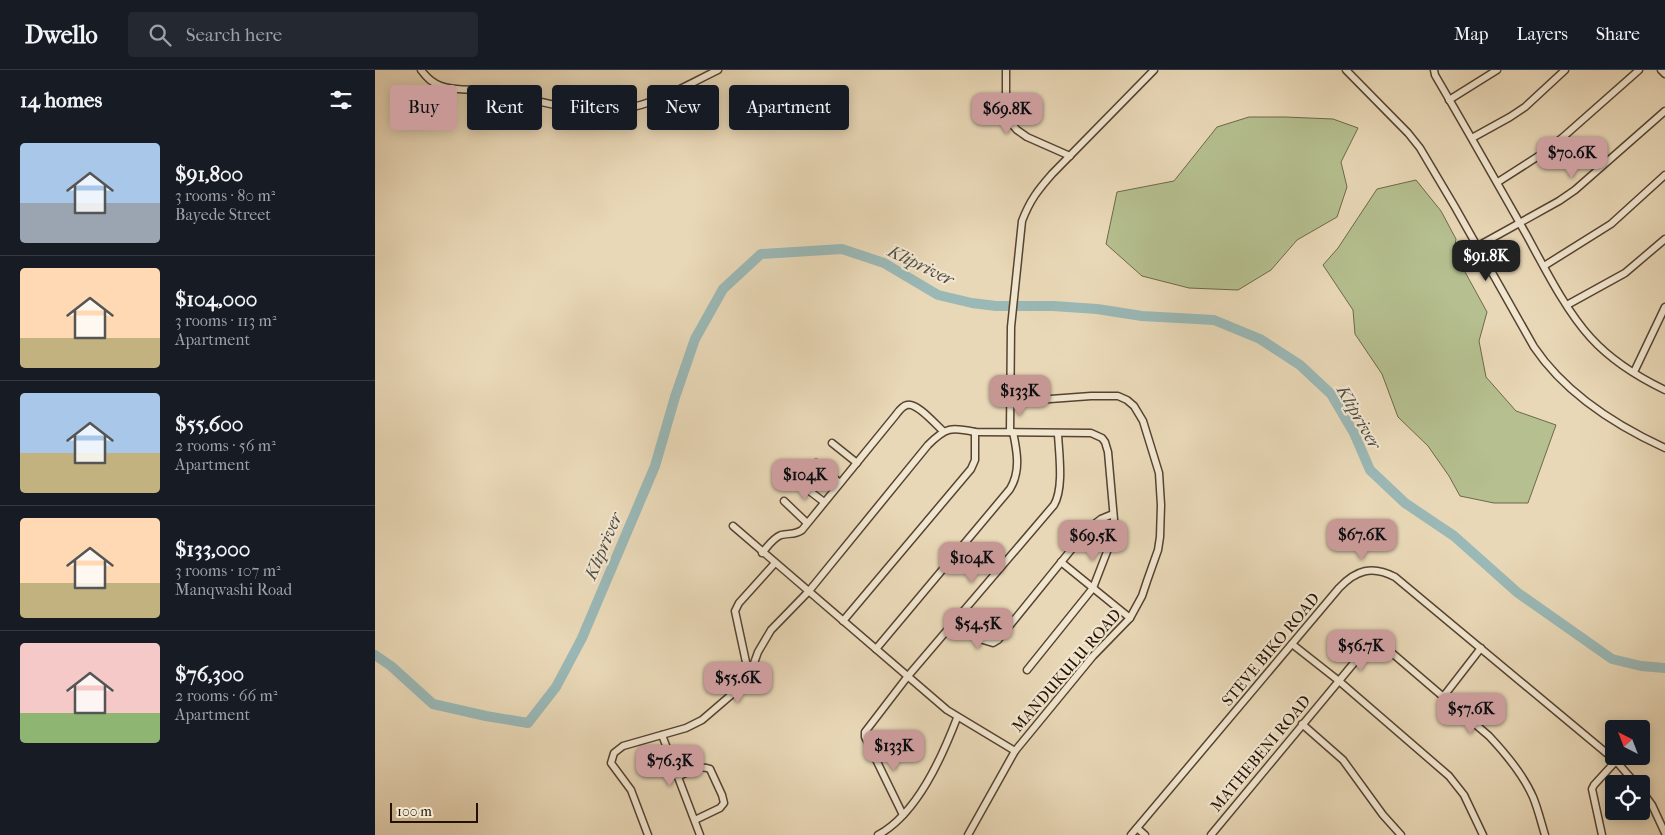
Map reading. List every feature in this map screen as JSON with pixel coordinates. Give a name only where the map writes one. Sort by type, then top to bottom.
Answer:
[{"type":"street","points":[[421,70],[430,81],[449,88],[495,92],[585,109],[610,110],[633,107],[660,98],[718,70]]},
{"type":"street","points":[[1006,70],[1006,106],[1011,124],[1027,137],[1070,156]]},
{"type":"street","points":[[876,649],[1012,486],[1018,466],[1011,432],[1009,402],[1011,327],[1022,221],[1028,204],[1038,190],[1154,70]]},
{"type":"street","points":[[1346,70],[1416,142],[1478,246],[1534,347],[1554,372],[1601,412],[1665,448]]},
{"type":"street","points":[[1434,70],[1435,76],[1578,323],[1606,353],[1643,379],[1665,390]]},
{"type":"street","points":[[1449,100],[1497,70]]},
{"type":"street","points":[[1472,138],[1511,117],[1525,107],[1565,70]]},
{"type":"street","points":[[1498,182],[1562,138],[1639,70]]},
{"type":"street","points":[[1661,70],[1665,74]]},
{"type":"street","points":[[1478,246],[1520,224],[1575,190],[1665,111]]},
{"type":"street","points":[[1544,266],[1611,224],[1665,175]]},
{"type":"street","points":[[1567,305],[1625,273],[1665,239]]},
{"type":"street","points":[[1634,372],[1665,307]]},
{"type":"street","name":"MANDUKULU ROAD","points":[[968,835],[1015,751],[1093,656],[1130,618],[1142,596],[1158,550],[1161,522],[1159,473],[1143,422],[1134,406],[1127,400],[1118,396],[1091,396],[1009,402]]},
{"type":"street","points":[[762,552],[776,538],[797,533],[807,523],[898,412],[908,405],[918,407],[943,431]]},
{"type":"street","points":[[649,835],[631,790],[612,765],[611,760],[617,749],[686,728],[702,720],[731,695],[749,677],[754,662],[771,630],[809,592],[928,446],[943,431],[959,429],[975,432],[1091,433],[1102,438],[1105,442],[1108,452],[1115,531],[1093,588],[1027,670]]},
{"type":"street","points":[[843,621],[971,469],[975,460],[975,432]]},
{"type":"street","points":[[903,814],[864,734],[908,676],[1057,499],[1059,485],[1058,434]]},
{"type":"street","points":[[832,443],[857,463]]},
{"type":"street","points":[[815,462],[840,483]]},
{"type":"street","points":[[799,483],[824,502]]},
{"type":"street","points":[[784,501],[807,523]]},
{"type":"street","points":[[956,620],[986,642],[993,643],[998,640],[1088,529],[1101,519],[1113,514]]},
{"type":"street","points":[[733,526],[928,695],[957,718],[1015,751]]},
{"type":"street","points":[[1061,562],[1130,618]]},
{"type":"street","points":[[749,677],[735,611],[739,603],[775,563]]},
{"type":"street","name":"STEVE BIKO ROAD","points":[[1131,835],[1343,583],[1359,573],[1373,570],[1395,577],[1605,753]]},
{"type":"street","points":[[1292,644],[1339,681],[1455,782],[1465,795],[1483,835]]},
{"type":"street","name":"MATHEBENI ROAD","points":[[1211,835],[1364,652],[1373,647],[1380,647],[1392,653],[1443,697]]},
{"type":"street","points":[[1481,648],[1443,697],[1489,736],[1512,762],[1527,784],[1534,799],[1545,835]]},
{"type":"street","points":[[878,835],[890,827],[913,802],[929,777],[957,718]]},
{"type":"street","points":[[1302,724],[1347,764],[1383,815],[1401,835]]},
{"type":"street","points":[[662,735],[700,835]]},
{"type":"street","points":[[1602,835],[1592,790],[1594,784],[1611,765]]},
{"type":"street","name":"STEVE BIKO ROAD","points":[[1619,765],[1628,775]]},
{"type":"street","points":[[678,777],[697,768],[708,768],[712,771],[722,795],[724,803],[720,808],[695,820]]},
{"type":"street","points":[[1650,802],[1665,833]]},
{"type":"street","points":[[1137,828],[1145,835]]},
{"type":"green space","points":[[1249,117],[1333,119],[1358,128],[1341,162],[1347,187],[1337,217],[1297,240],[1271,270],[1238,290],[1189,288],[1142,276],[1106,244],[1117,192],[1174,181],[1217,127]]},
{"type":"green space","points":[[1416,180],[1441,211],[1456,239],[1454,252],[1487,312],[1479,341],[1486,377],[1516,411],[1556,425],[1528,503],[1494,503],[1460,496],[1449,476],[1428,446],[1398,417],[1382,374],[1355,334],[1353,310],[1323,265],[1338,248],[1377,189]]},
{"type":"waterway","name":"Klipriver","points":[[375,655],[391,666],[433,704],[528,723],[556,687],[582,638],[655,466],[675,397],[695,339],[723,289],[761,254],[842,249],[884,263],[938,295],[972,303],[996,306],[1053,306],[1097,309],[1142,316],[1214,320],[1260,339],[1300,365],[1331,394],[1354,433],[1370,470],[1405,503],[1454,536],[1518,593],[1612,659],[1641,666],[1665,668]]}]
